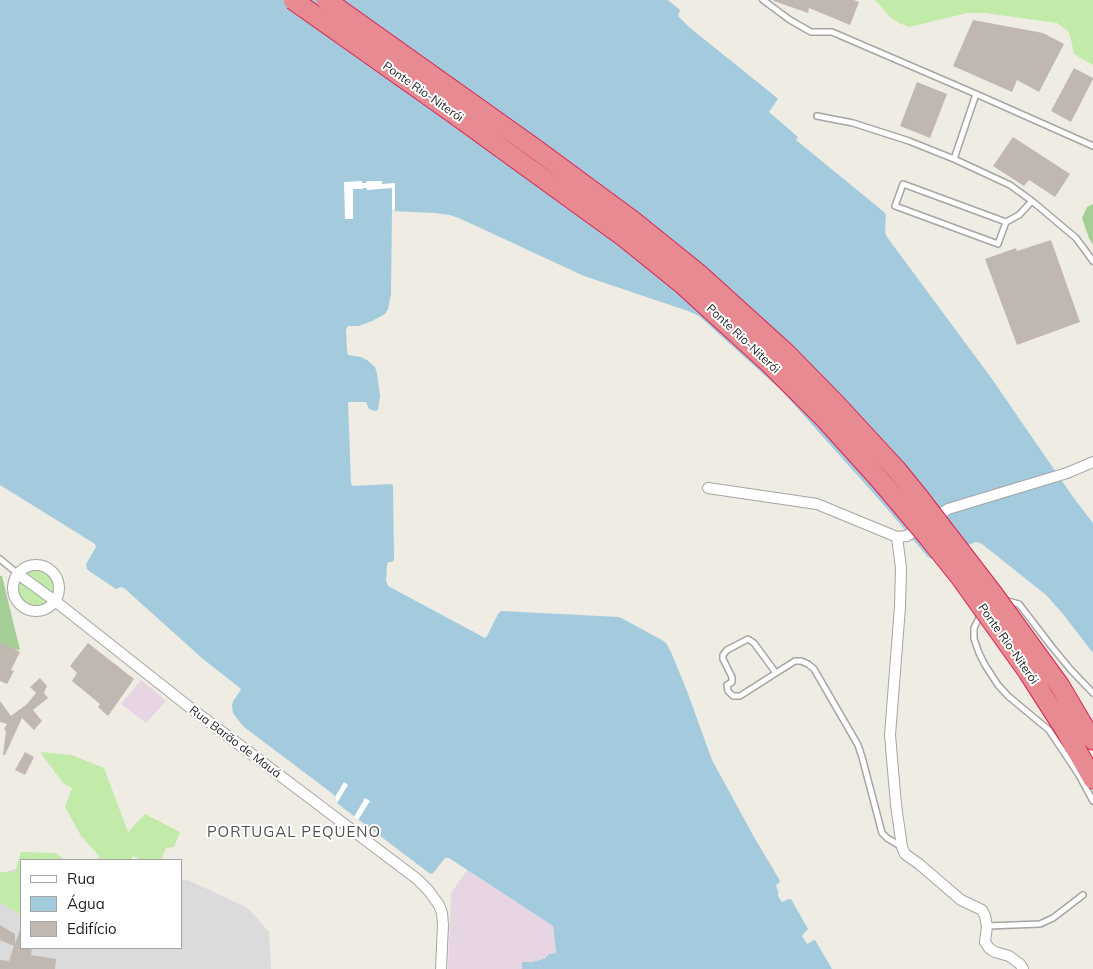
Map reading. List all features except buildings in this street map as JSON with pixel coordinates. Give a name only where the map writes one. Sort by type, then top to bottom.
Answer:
[{"type":"highway","name":"Ponte Rio-Niterói","points":[[293,0],[624,237],[681,283],[764,357],[823,417],[880,480],[960,577],[1043,695],[1081,733]]},
{"type":"highway","name":"Ponte Rio-Niterói","points":[[326,0],[537,150],[633,221],[700,275],[786,353],[896,469],[994,595],[1060,686],[1081,733],[1093,778]]},
{"type":"street","points":[[902,537],[948,509],[1067,473],[1093,462]]},
{"type":"street","points":[[708,488],[817,504],[902,537]]},
{"type":"street","points":[[902,537],[900,607],[890,735],[896,806],[902,847],[905,854],[961,900],[982,910],[987,926],[985,942],[989,948],[1009,956],[1020,964],[1023,969]]},
{"type":"street","points":[[39,565],[53,572],[58,579],[59,586],[59,594],[55,601],[44,610],[29,610],[23,606],[14,594],[15,580],[18,574],[24,568],[39,565]]},
{"type":"street","name":"Rua Barão de Mauá","points":[[18,574],[417,880],[435,898],[442,912],[441,969]]},
{"type":"lane","points":[[763,0],[790,20],[811,32],[832,32],[1093,146]]},
{"type":"lane","points":[[954,159],[976,94]]},
{"type":"lane","points":[[817,116],[853,123],[910,141],[1010,185],[1076,238],[1093,261]]},
{"type":"lane","points":[[1006,222],[903,184],[895,206],[998,244],[1006,222],[1019,215],[1032,201]]},
{"type":"lane","points":[[0,559],[18,574]]},
{"type":"lane","points":[[993,603],[1003,600],[1019,604],[1052,647],[1093,694]]},
{"type":"lane","points":[[986,608],[978,618],[974,628],[974,639],[985,664],[998,685],[1008,696],[1049,730],[1079,775],[1093,801]]},
{"type":"lane","points":[[776,673],[754,643],[748,639],[727,650],[723,655],[723,659],[732,677],[732,682],[727,685],[728,691],[733,696],[740,696],[795,661],[801,661],[814,669],[858,745],[882,833],[902,847]]},
{"type":"lane","points":[[987,926],[1040,924],[1053,918],[1083,895]]},
{"type":"shaded area","points":[[141,680],[166,701],[146,723],[121,704]]},
{"type":"shaded area","points":[[20,867],[20,949],[182,949],[182,879],[188,880],[248,908],[269,932],[271,969],[0,969],[0,874]]},
{"type":"shaded area","points":[[467,870],[553,926],[556,953],[549,954],[546,958],[532,962],[522,962],[522,969],[448,969],[451,893]]},
{"type":"green space","points":[[875,0],[1093,0],[1093,65],[1074,54],[1068,31],[1057,23],[985,13],[967,13],[909,27],[890,17]]},
{"type":"green space","points":[[1093,204],[1093,245],[1082,218],[1087,207]]},
{"type":"green space","points":[[39,567],[53,574],[56,580],[58,587],[54,598],[22,574],[25,570]]},
{"type":"green space","points":[[0,576],[2,576],[20,650],[0,648]]},
{"type":"green space","points":[[19,577],[52,601],[42,608],[28,607],[18,596],[16,588]]},
{"type":"green space","points":[[40,752],[72,755],[104,768],[128,832],[145,814],[180,832],[174,847],[166,848],[161,859],[140,859],[133,856],[131,859],[97,859],[100,857],[81,836],[65,807],[72,788],[63,783]]},
{"type":"green space","points":[[21,852],[56,853],[63,859],[20,859],[20,914],[2,903],[0,906],[0,872],[15,872]]},
{"type":"water","points":[[0,0],[668,0],[680,10],[678,16],[689,27],[778,99],[769,112],[798,137],[796,140],[884,212],[886,215],[885,232],[887,237],[992,379],[1093,523],[1093,653],[1046,595],[982,544],[976,542],[931,559],[927,556],[782,391],[699,316],[688,311],[584,276],[450,215],[392,211],[391,294],[388,309],[385,314],[372,321],[359,326],[348,326],[346,330],[348,355],[367,360],[375,367],[377,373],[380,396],[378,410],[369,409],[366,402],[348,402],[351,484],[353,486],[393,485],[394,560],[388,562],[387,565],[386,581],[388,586],[485,638],[501,611],[619,617],[666,643],[687,691],[712,760],[779,879],[780,882],[776,885],[778,896],[782,902],[791,899],[808,929],[802,936],[807,944],[815,940],[832,969],[522,969],[522,962],[532,962],[546,958],[546,956],[549,956],[548,954],[556,953],[553,926],[449,858],[445,858],[432,874],[429,873],[342,807],[337,803],[333,794],[244,727],[233,713],[232,706],[233,701],[241,690],[240,688],[203,659],[124,588],[116,589],[87,569],[86,564],[96,547],[95,544],[0,485]]},
{"type":"pier","points":[[362,181],[362,183],[382,181],[382,184],[395,183],[395,210],[392,211],[392,188],[353,189],[353,219],[345,219],[344,182]]},
{"type":"pier","points":[[344,782],[348,785],[337,803],[335,797]]},
{"type":"pier","points":[[365,798],[370,801],[358,820],[354,817]]},
{"type":"district","name":"PORTUGAL PEQUENO","points":[[294,832]]}]
